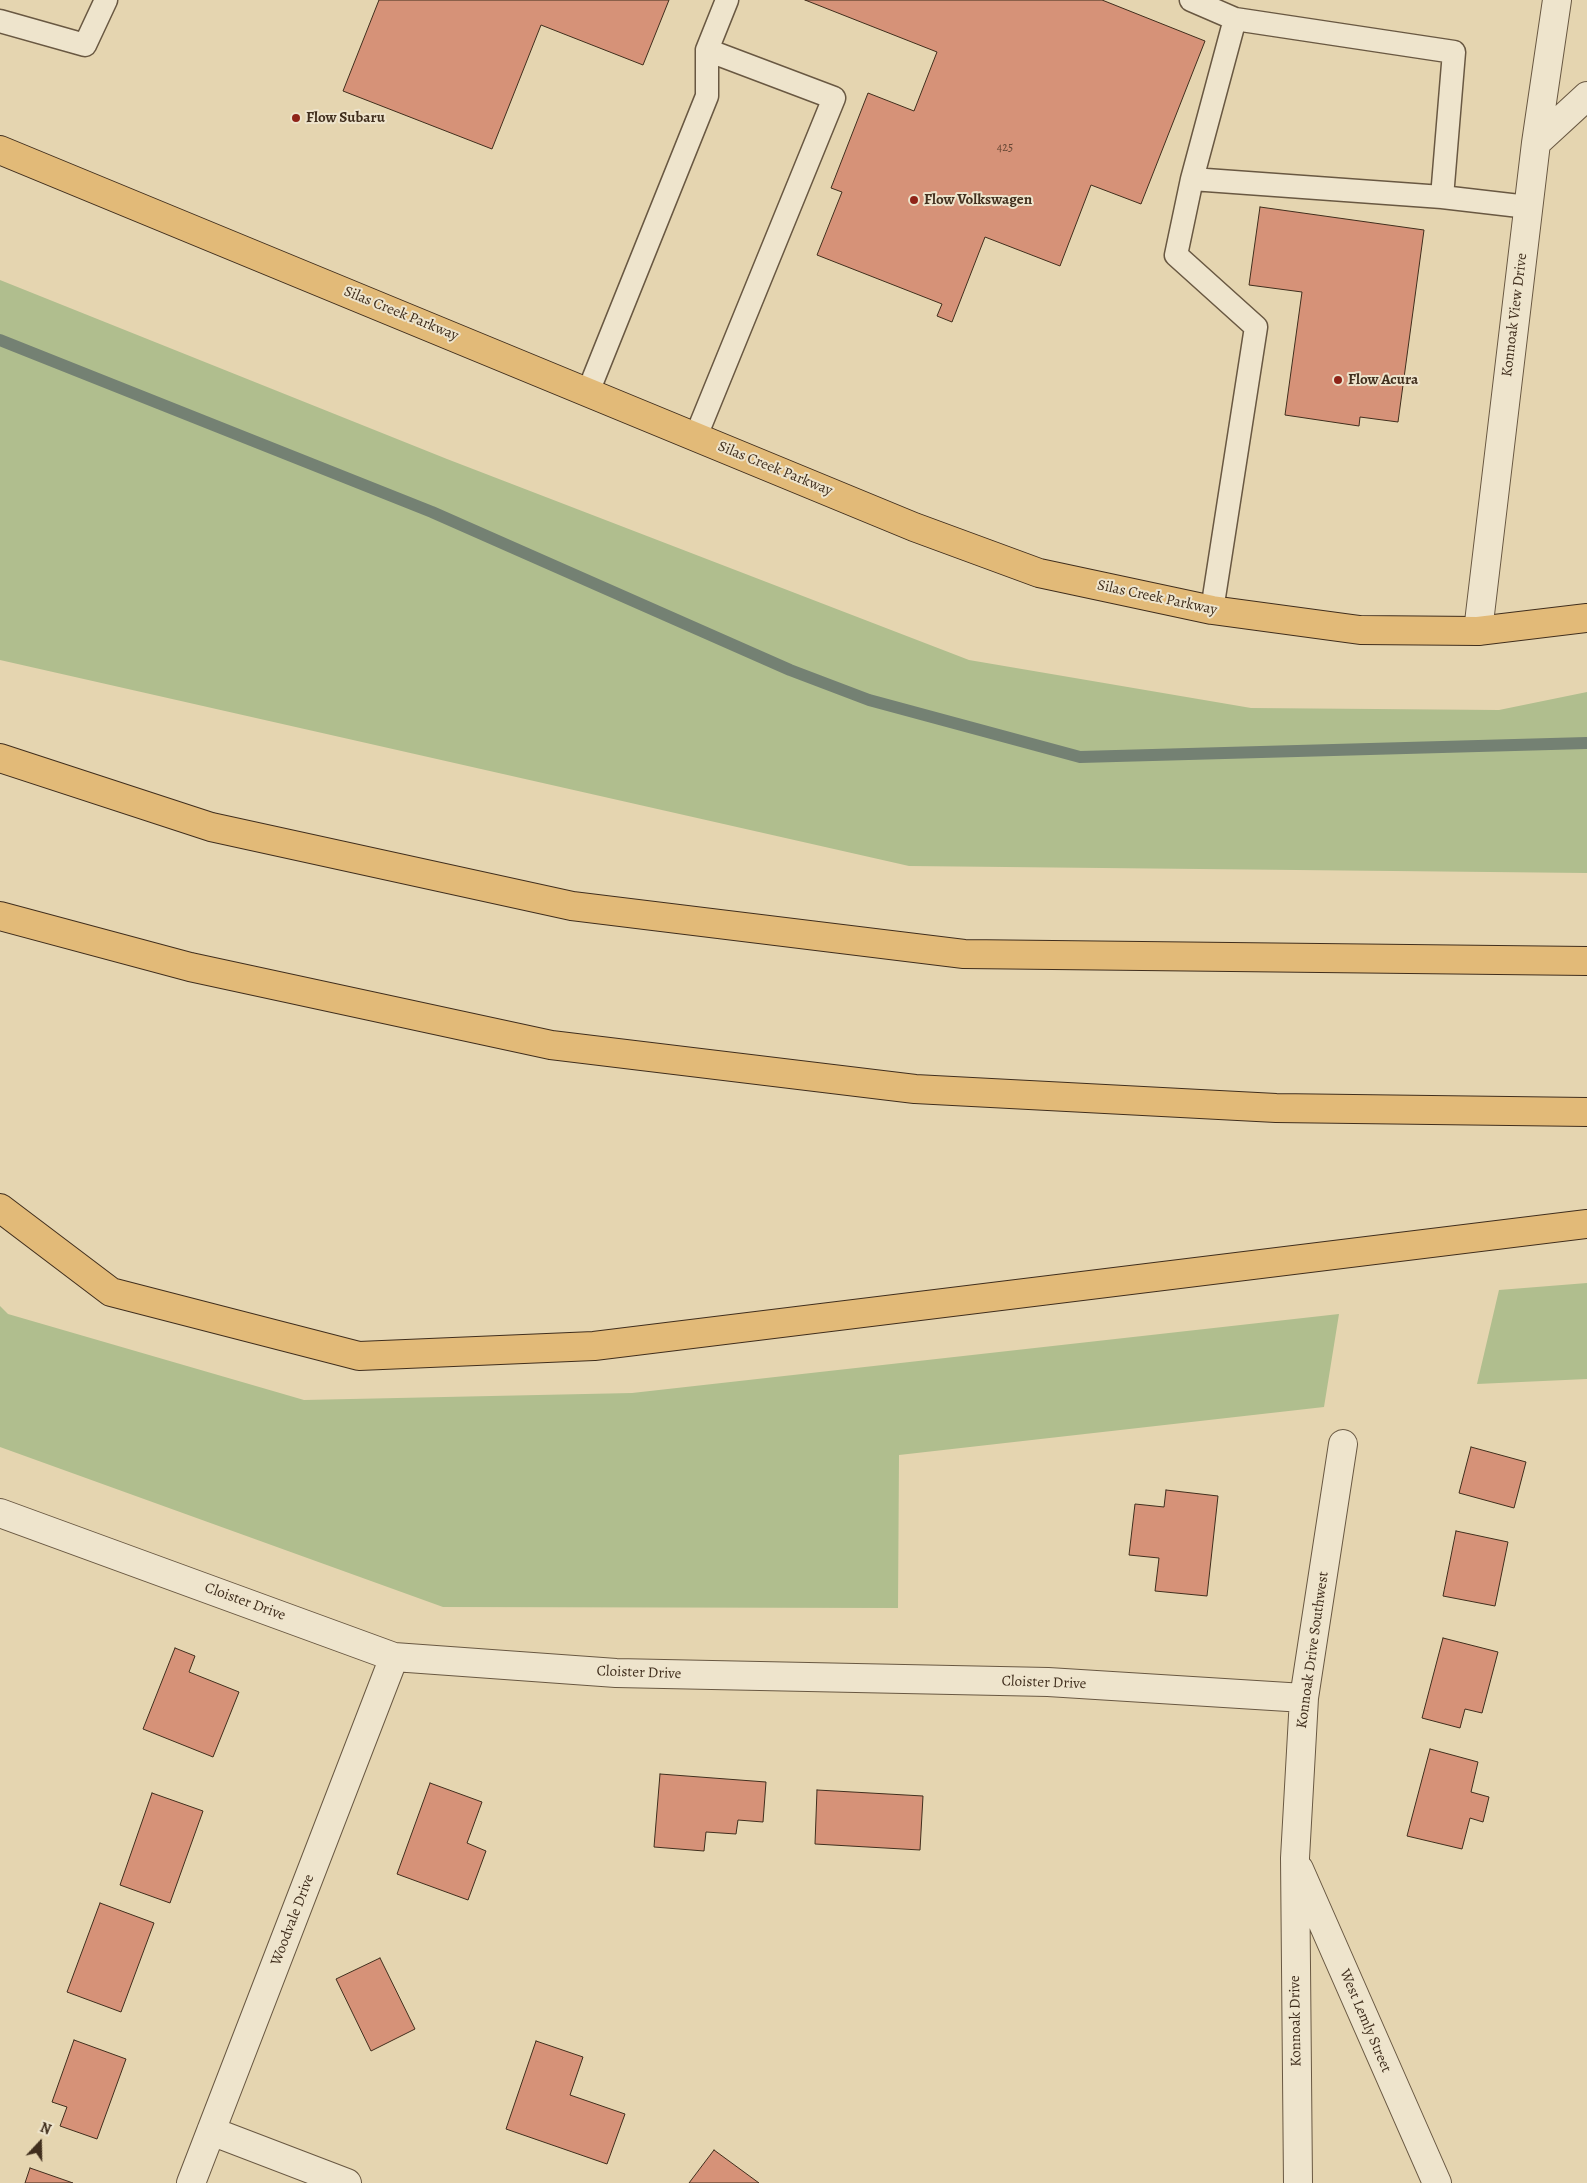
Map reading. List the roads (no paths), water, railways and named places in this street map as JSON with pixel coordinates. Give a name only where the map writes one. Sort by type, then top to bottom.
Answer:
[{"type":"main road","name":"Silas Creek Parkway","points":[[0,150],[946,539],[1039,573],[1212,610],[1360,630],[1478,631],[1587,618]]},
{"type":"main road","points":[[0,758],[211,827],[582,907],[964,954],[1587,962]]},
{"type":"main road","points":[[0,916],[190,967],[560,1046],[915,1090],[1276,1108],[1587,1112]]},
{"type":"main road","points":[[0,1208],[111,1292],[359,1356],[594,1346],[1587,1224]]},
{"type":"street","name":"Konnoak View Drive","points":[[1478,631],[1536,143],[1557,0]]},
{"type":"street","points":[[1536,143],[1587,96]]},
{"type":"street","name":"Konnoak Drive Southwest","points":[[1295,1858],[1304,1698],[1343,1444]]},
{"type":"street","name":"Cloister Drive","points":[[0,1513],[394,1657],[616,1673],[1048,1682],[1304,1698]]},
{"type":"street","name":"Woodvale Drive","points":[[191,2183],[394,1657]]},
{"type":"street","name":"Konnoak Drive","points":[[1295,1858],[1298,2183]]},
{"type":"street","name":"West Lemly Street","points":[[1295,1858],[1437,2183]]},
{"type":"street","points":[[211,2131],[347,2183]]},
{"type":"lane","points":[[0,21],[85,45],[106,0]]},
{"type":"lane","points":[[588,392],[707,96],[707,50],[727,0]]},
{"type":"lane","points":[[1191,0],[1235,19],[1454,52],[1442,197]]},
{"type":"lane","points":[[1212,610],[1256,327],[1176,254],[1192,179],[1235,19]]},
{"type":"lane","points":[[696,436],[834,98],[707,50]]},
{"type":"lane","points":[[1192,179],[1442,197],[1528,207]]},
{"type":"waterway","points":[[0,340],[432,512],[790,670],[869,700],[1080,757],[1587,743]]},
{"type":"place","name":"Flow Subaru","points":[[296,118]]},
{"type":"place","name":"Flow Volkswagen","points":[[914,200]]},
{"type":"place","name":"Flow Acura","points":[[1338,380]]}]
